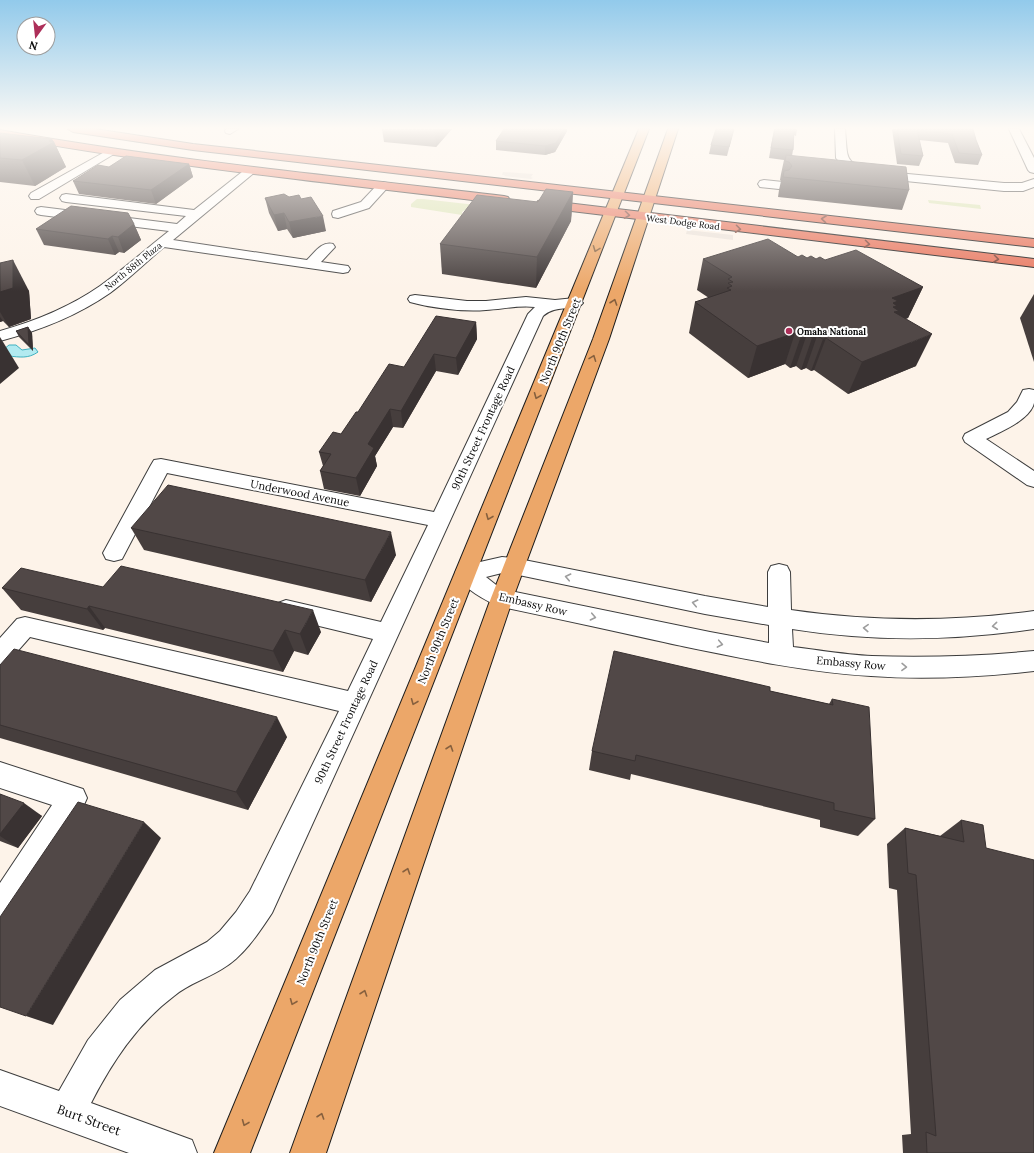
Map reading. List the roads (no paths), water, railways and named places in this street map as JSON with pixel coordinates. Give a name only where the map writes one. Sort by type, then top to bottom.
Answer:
[{"type":"highway","name":"West Dodge Road","points":[[357,183],[522,202],[613,204],[649,199],[1034,243]]},
{"type":"highway","name":"West Dodge Road","points":[[457,183],[613,204],[643,217],[1034,263]]},
{"type":"main road","name":"North 90th Street","points":[[232,1153],[466,573],[564,303],[613,204],[622,183]]},
{"type":"main road","points":[[308,1153],[502,598],[601,339],[654,183]]},
{"type":"street","points":[[35,196],[57,183]]},
{"type":"street","name":"North 88th Plaza","points":[[0,336],[40,324],[82,304],[105,289],[236,183]]},
{"type":"street","points":[[960,183],[1000,187],[1028,185]]},
{"type":"street","points":[[764,184],[779,186]]},
{"type":"street","points":[[338,214],[365,205],[383,186]]},
{"type":"street","points":[[66,198],[198,214]]},
{"type":"street","points":[[164,210],[177,199]]},
{"type":"street","points":[[41,211],[180,228]]},
{"type":"street","points":[[195,248],[207,237]]},
{"type":"street","points":[[162,243],[343,269]]},
{"type":"street","points":[[312,264],[328,247]]},
{"type":"street","points":[[415,299],[467,306],[486,306],[526,301],[564,303]]},
{"type":"street","name":"90th Street Frontage Road","points":[[67,1112],[98,1055],[116,1029],[142,1000],[169,979],[219,952],[244,929],[261,902],[355,704],[439,520],[536,314],[546,306],[564,303]]},
{"type":"street","points":[[1029,394],[1028,400],[1023,409],[1014,416],[972,438],[1034,480]]},
{"type":"street","name":"Underwood Avenue","points":[[114,553],[161,465],[439,520]]},
{"type":"street","points":[[466,573],[502,565],[514,566],[716,607],[779,618],[864,628],[927,630],[974,628],[1034,620]]},
{"type":"street","points":[[780,572],[779,618],[781,655]]},
{"type":"street","name":"Embassy Row","points":[[466,573],[492,594],[502,598],[781,655],[871,666],[944,667],[993,665],[1034,661]]},
{"type":"street","points":[[265,604],[388,633]]},
{"type":"street","points":[[0,655],[25,626],[355,704]]},
{"type":"street","points":[[0,775],[73,798],[0,910]]},
{"type":"street","name":"Burt Street","points":[[0,1088],[178,1153]]},
{"type":"water","points":[[9,345],[16,345],[22,350],[35,348],[38,352],[27,357],[8,356],[4,349]]},
{"type":"place","name":"Omaha National","points":[[789,331]]}]
